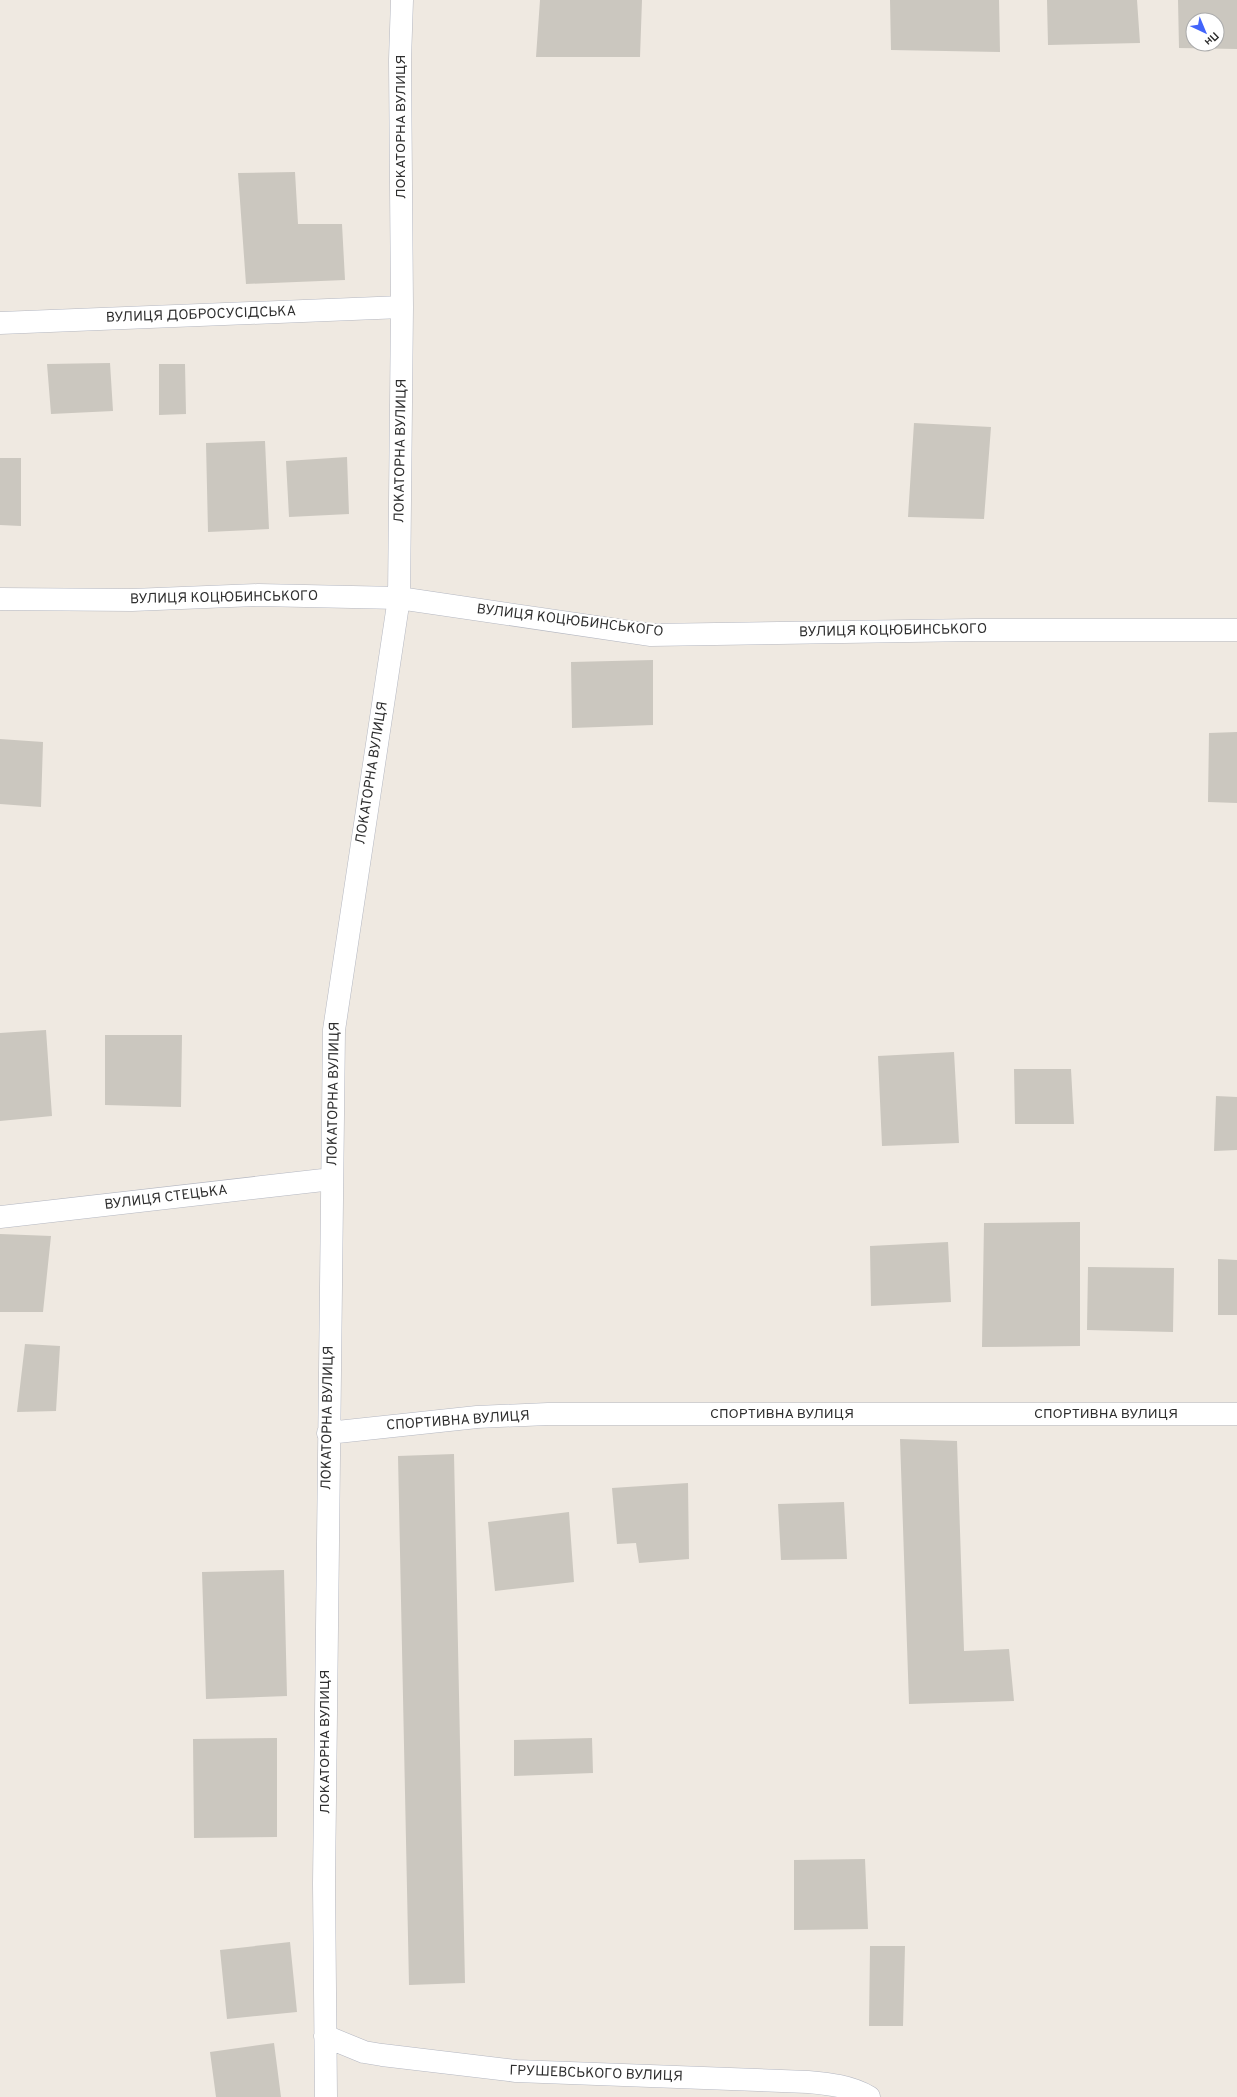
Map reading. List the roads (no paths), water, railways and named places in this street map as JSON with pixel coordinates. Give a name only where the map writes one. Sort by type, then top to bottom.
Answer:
[{"type":"street","name":"ЛОКАТОРНА ВУЛИЦЯ","points":[[326,2097],[324,1876],[328,1433],[334,1030],[399,598],[402,307],[400,60],[402,0]]},
{"type":"street","name":"ВУЛИЦЯ ДОБРОСУСІДСЬКА","points":[[0,323],[402,307]]},
{"type":"street","name":"ВУЛИЦЯ КОЦЮБИНСЬКОГО","points":[[0,599],[132,600],[258,595],[399,598],[651,634],[976,630],[1237,630]]},
{"type":"street","name":"ВУЛИЦЯ СТЕЦЬКА","points":[[0,1216],[332,1179]]},
{"type":"street","name":"СПОРТИВНА ВУЛИЦЯ","points":[[328,1433],[477,1417],[548,1414],[1237,1414]]},
{"type":"street","name":"ГРУШЕВСЬКОГО ВУЛИЦЯ","points":[[325,2036],[364,2052],[432,2063],[516,2071],[808,2082],[844,2086],[858,2090],[868,2097]]}]
